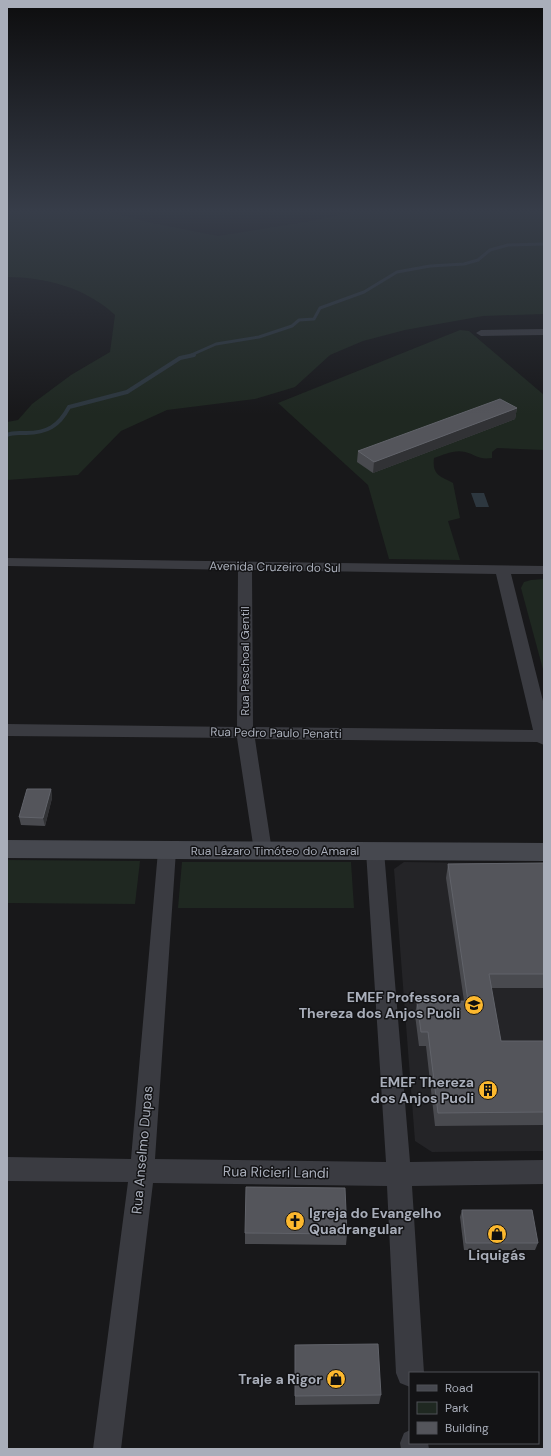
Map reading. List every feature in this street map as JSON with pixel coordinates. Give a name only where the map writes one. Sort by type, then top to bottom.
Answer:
[{"type":"main road","name":"Rua Lázaro Timóteo do Amaral","points":[[7,849],[544,852]]},
{"type":"street","points":[[528,332],[544,344]]},
{"type":"street","points":[[481,333],[544,332]]},
{"type":"street","name":"Avenida Cruzeiro do Sul","points":[[7,562],[503,571],[544,570]]},
{"type":"street","name":"Rua Paschoal Gentil","points":[[245,567],[245,732],[263,851]]},
{"type":"street","points":[[503,571],[540,709],[544,737]]},
{"type":"street","name":"Rua Pedro Paulo Penatti","points":[[7,730],[544,737]]},
{"type":"street","name":"Rua Anselmo Dupas","points":[[107,1449],[142,1170],[167,850]]},
{"type":"street","points":[[375,851],[399,1174],[410,1372]]},
{"type":"street","name":"Rua Ricieri Landi","points":[[7,1169],[399,1174],[544,1172]]},
{"type":"shaded area","points":[[471,493],[484,493],[489,507],[476,507]]},
{"type":"shaded area","name":"EMEF Professora Thereza dos Anjos Puoli","points":[[404,862],[544,864],[544,1151],[432,1152],[415,1141],[394,869]]},
{"type":"green space","points":[[22,278],[544,278],[544,314],[483,316],[405,330],[363,341],[330,355],[295,387],[255,399],[167,410],[121,431],[78,475],[7,480],[7,422],[18,420],[32,404],[71,375],[110,352],[115,315],[104,306],[78,291],[51,282]]},
{"type":"green space","points":[[460,330],[469,331],[544,395],[544,450],[497,448],[492,452],[492,458],[480,458],[465,452],[457,451],[434,458],[434,468],[436,472],[453,483],[460,518],[448,521],[460,560],[389,559],[368,485],[278,403]]},
{"type":"green space","points":[[544,579],[544,673],[521,588],[524,582]]},
{"type":"green space","points":[[7,860],[140,861],[135,904],[7,903]]},
{"type":"green space","points":[[182,862],[351,862],[354,908],[178,908]]},
{"type":"building","points":[[500,399],[517,408],[374,462],[358,451]]},
{"type":"building","points":[[27,789],[51,789],[43,818],[19,817]]},
{"type":"building","points":[[544,863],[544,974],[489,974],[501,1041],[544,1041],[544,1112],[438,1113],[428,1032],[421,1032],[417,1002],[468,1001],[448,864]]},
{"type":"building","name":"Igreja do Evangelho Quadrangular","points":[[246,1187],[345,1188],[347,1234],[245,1233]]},
{"type":"building","name":"Liquigás","points":[[462,1210],[532,1210],[538,1243],[466,1243]]},
{"type":"building","name":"Traje a Rigor","points":[[378,1344],[381,1395],[295,1396],[295,1345]]},
{"type":"waterway","points":[[189,356],[216,344],[259,337],[292,326],[299,320],[314,319],[320,308],[364,292],[387,278]]},
{"type":"waterway","points":[[7,435],[14,433],[33,433],[46,430],[57,424],[69,407],[127,392],[180,358],[194,355]]},
{"type":"place","name":"EMEF Professora Thereza dos Anjos Puoli","points":[[474,1005]]},
{"type":"place","name":"EMEF Thereza dos Anjos Puoli","points":[[488,1090]]},
{"type":"place","name":"Igreja do Evangelho Quadrangular","points":[[295,1221]]},
{"type":"place","name":"Liquigás","points":[[497,1234]]},
{"type":"place","name":"Traje a Rigor","points":[[336,1379]]}]
